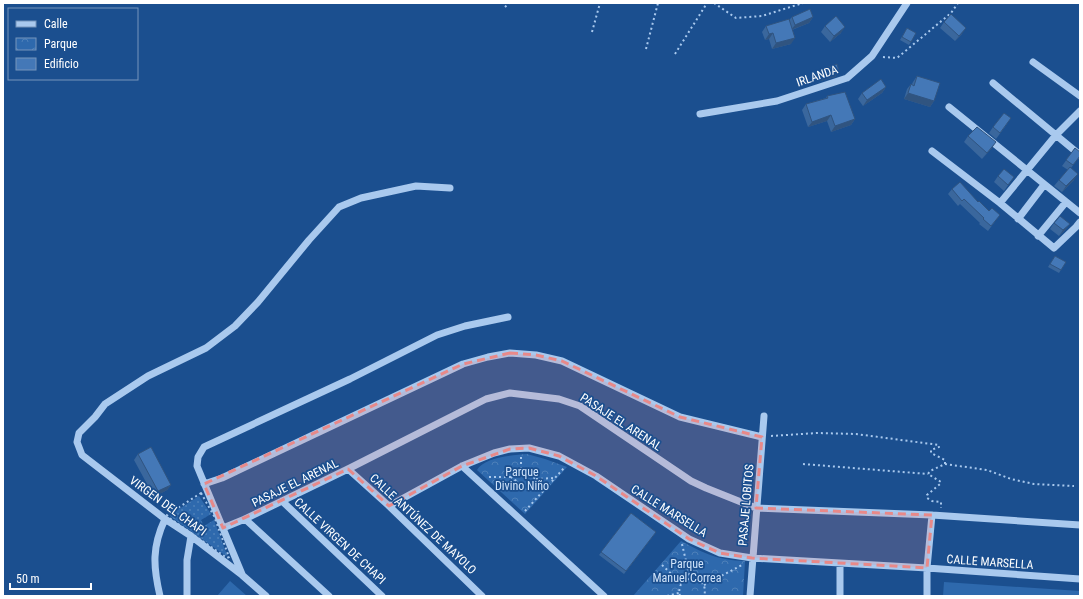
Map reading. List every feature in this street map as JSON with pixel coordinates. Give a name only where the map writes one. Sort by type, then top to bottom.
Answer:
[{"type":"street","name":"IRLANDA","points":[[700,114],[777,101],[847,78],[872,56],[907,3]]},
{"type":"street","points":[[1033,62],[1080,96]]},
{"type":"street","points":[[993,83],[1080,155]]},
{"type":"street","points":[[949,108],[1080,213]]},
{"type":"street","points":[[1000,202],[1056,135],[1080,111]]},
{"type":"street","points":[[932,151],[1000,202],[1018,219],[1054,248],[1080,222]]},
{"type":"street","points":[[1018,219],[1044,185]]},
{"type":"street","name":"VIRGEN DEL CHAPI","points":[[266,596],[242,575],[82,455],[77,442],[79,433],[95,417],[105,404],[148,376],[206,348],[235,326],[258,302],[309,240],[339,207],[361,198],[416,186],[450,188]]},
{"type":"street","points":[[1038,236],[1066,202]]},
{"type":"street","points":[[242,575],[196,466],[198,457],[204,448],[350,379],[437,335],[465,326],[508,318]]},
{"type":"street","points":[[204,484],[222,478],[464,364],[488,357],[510,353],[536,355],[562,361],[680,417],[762,437]]},
{"type":"street","name":"PASAJE EL ARENAL","points":[[223,528],[348,470],[486,399],[510,393],[559,399],[580,406],[691,481],[756,508],[932,515],[1080,525]]},
{"type":"street","name":"PASAJE LOBITOS","points":[[750,596],[764,416]]},
{"type":"street","name":"CALLE MARSELLA","points":[[389,506],[462,466],[510,448],[529,448],[559,456],[596,476],[688,539],[720,553],[752,558],[928,568],[1080,579]]},
{"type":"street","points":[[462,466],[604,596]]},
{"type":"street","name":"CALLE ANTÚNEZ DE MAYOLO","points":[[348,470],[389,506],[482,596]]},
{"type":"street","name":"CALLE VIRGEN DE CHAPI","points":[[282,501],[382,596]]},
{"type":"street","points":[[927,596],[932,515]]},
{"type":"street","points":[[160,596],[156,578],[154,552],[166,517]]},
{"type":"street","points":[[245,519],[329,596]]},
{"type":"street","points":[[187,596],[187,560],[190,536]]},
{"type":"street","points":[[840,564],[840,596]]},
{"type":"path","points":[[505,7],[509,3]]},
{"type":"path","points":[[592,32],[600,3]]},
{"type":"path","points":[[646,49],[658,3]]},
{"type":"path","points":[[675,54],[707,3]]},
{"type":"path","points":[[714,3],[736,18],[762,16],[803,3]]},
{"type":"path","points":[[872,56],[897,58],[951,13],[958,3]]},
{"type":"path","points":[[762,437],[817,433],[856,434],[939,445],[939,448],[931,450],[931,453],[945,460],[945,464]]},
{"type":"path","points":[[521,457],[521,470]]},
{"type":"path","points":[[803,464],[928,474],[941,482],[927,494],[927,498],[932,501],[941,502]]},
{"type":"path","points":[[928,474],[930,471],[945,464],[987,470],[1011,479],[1034,484],[1074,486]]},
{"type":"path","points":[[525,511],[565,467]]},
{"type":"path","points":[[489,477],[511,477],[521,470]]},
{"type":"path","points":[[521,470],[536,479],[555,478]]},
{"type":"path","points":[[511,477],[527,489],[536,479]]},
{"type":"path","points":[[201,493],[214,516],[229,557],[227,558],[166,517],[201,493]]},
{"type":"path","points":[[682,543],[690,578]]},
{"type":"path","points":[[704,585],[752,558]]},
{"type":"path","points":[[662,565],[682,584]]},
{"type":"path","points":[[667,596],[680,595],[682,584],[690,578],[698,579],[704,585],[704,596]]},
{"type":"highlighted area","points":[[510,353],[536,355],[562,361],[680,417],[762,437],[756,508],[932,515],[927,568],[752,558],[720,553],[689,539],[596,476],[559,456],[529,448],[510,449],[462,466],[389,506],[348,469],[223,528],[204,484],[463,364]]},
{"type":"green space","name":"Parque Divino Niño","points":[[527,454],[567,467],[525,514],[477,470],[492,459]]},
{"type":"green space","points":[[199,496],[211,514],[201,520],[204,526],[214,520],[227,555],[226,556],[170,515]]},
{"type":"green space","name":"Parque Manuel Correa","points":[[681,541],[712,556],[745,561],[743,596],[633,596]]},
{"type":"green space","points":[[230,581],[247,596],[217,596]]},
{"type":"green space","points":[[944,582],[1080,591],[1080,596],[943,596]]},
{"type":"building","points":[[810,9],[813,17],[795,25],[792,17]]},
{"type":"building","points":[[951,14],[966,28],[959,36],[944,22]]},
{"type":"building","points":[[836,16],[845,27],[834,36],[825,26]]},
{"type":"building","points":[[789,19],[795,38],[776,43],[773,33],[769,34],[766,26]]},
{"type":"building","points":[[907,28],[916,33],[911,42],[902,37]]},
{"type":"building","points":[[837,64],[839,71],[824,76],[822,69]]},
{"type":"building","points":[[917,76],[940,83],[934,101],[908,93],[911,84],[914,86]]},
{"type":"building","points":[[881,79],[886,87],[867,100],[862,93]]},
{"type":"building","points":[[845,92],[855,119],[835,126],[831,115],[812,122],[806,104],[828,98],[827,96]]},
{"type":"building","points":[[1004,113],[1011,118],[1000,133],[993,127]]},
{"type":"building","points":[[977,127],[996,142],[987,153],[968,136]]},
{"type":"building","points":[[1075,148],[1080,152],[1080,156],[1073,165],[1066,160]]},
{"type":"building","points":[[1070,167],[1078,174],[1066,186],[1059,180]]},
{"type":"building","points":[[1004,169],[1014,177],[1008,185],[998,176]]},
{"type":"building","points":[[960,182],[978,202],[979,201],[989,211],[992,208],[1000,215],[991,226],[964,199],[962,201],[952,189]]},
{"type":"building","points":[[1060,216],[1070,224],[1063,230],[1054,223]]},
{"type":"building","points":[[1055,256],[1066,262],[1061,270],[1050,264]]},
{"type":"building","points":[[151,447],[171,485],[158,491],[138,454]]},
{"type":"building","points":[[631,513],[656,532],[626,571],[601,552]]}]
